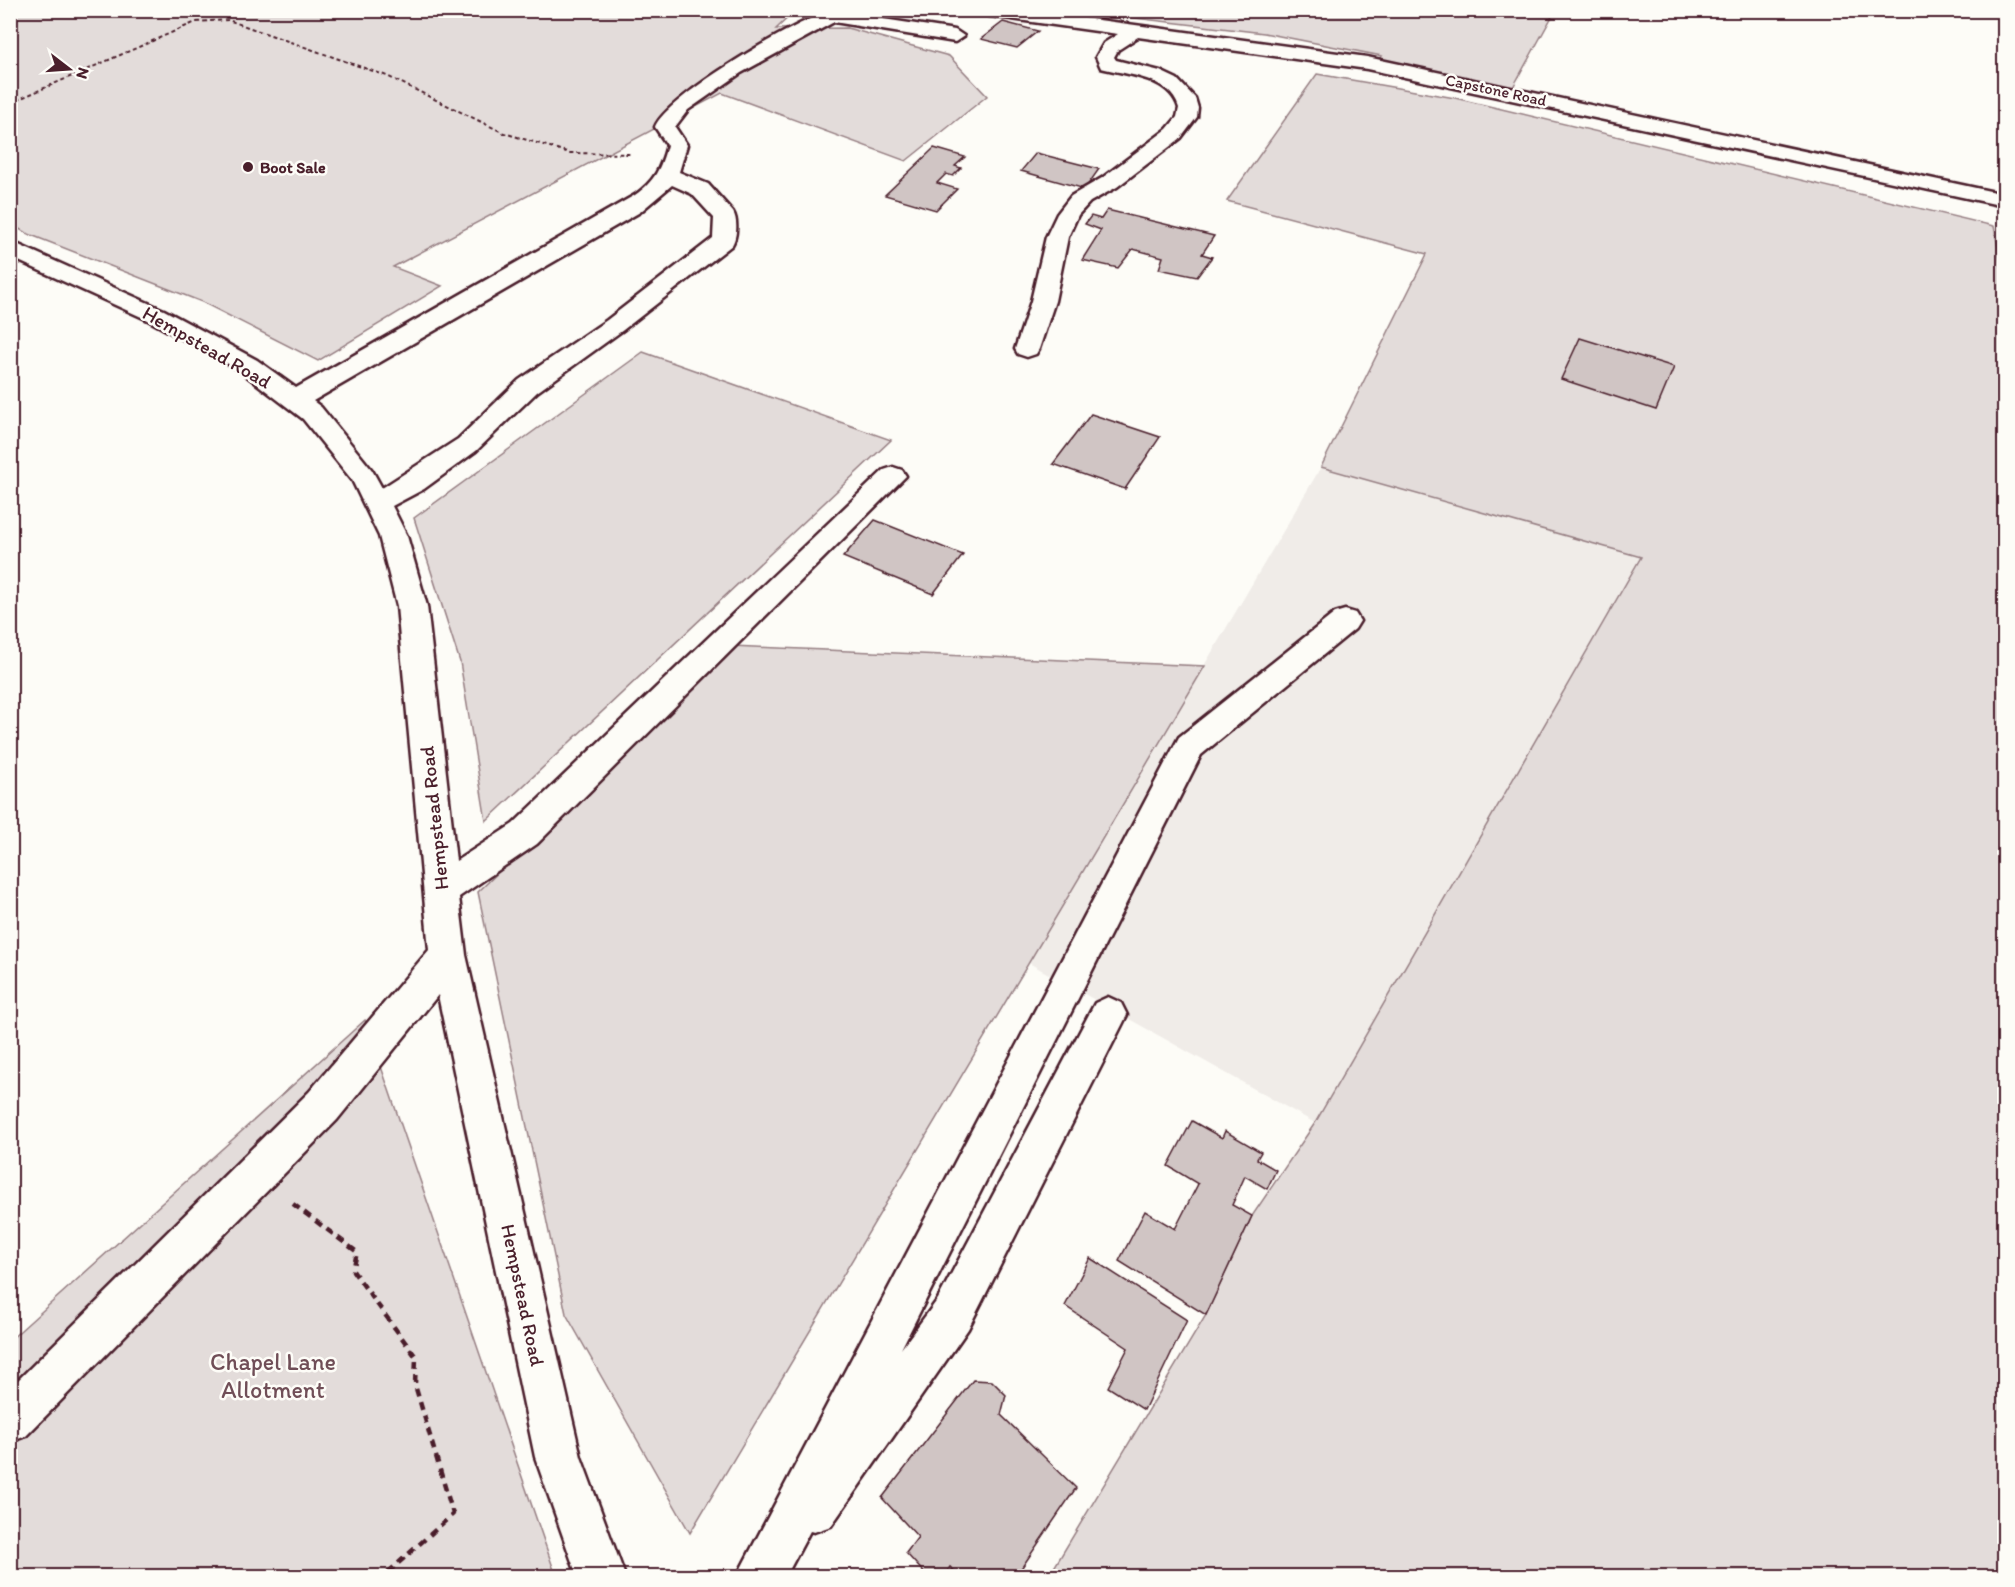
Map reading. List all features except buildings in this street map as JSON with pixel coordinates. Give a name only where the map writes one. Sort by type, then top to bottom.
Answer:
[{"type":"street","name":"Capstone Road","points":[[983,10],[1367,63],[2004,200]]},
{"type":"street","points":[[295,399],[632,207],[659,188],[672,166],[677,145],[665,127],[668,119],[681,106],[734,69],[831,16],[954,36]]},
{"type":"street","points":[[1027,349],[1043,300],[1047,267],[1061,225],[1077,201],[1100,189],[1168,138],[1184,125],[1189,114],[1187,104],[1178,88],[1160,78],[1108,64],[1105,57],[1111,47],[1133,32]]},
{"type":"street","points":[[376,503],[414,482],[467,445],[528,386],[615,325],[723,240],[725,217],[700,189],[672,166]]},
{"type":"street","name":"Hempstead Road","points":[[10,248],[156,315],[248,365],[295,399],[312,412],[363,476],[393,536],[412,606],[448,956],[558,1457],[601,1576]]},
{"type":"street","points":[[441,890],[525,834],[893,476]]},
{"type":"street","points":[[761,1576],[1190,746],[1345,621]]},
{"type":"street","points":[[10,1420],[322,1106],[448,956]]},
{"type":"street","points":[[767,1576],[953,1314],[1108,1015]]},
{"type":"path","points":[[10,103],[196,22],[228,20],[387,76],[504,133],[570,153],[672,166]]},
{"type":"path","points":[[254,1175],[357,1252],[353,1271],[416,1356],[415,1385],[453,1514],[384,1576]]},
{"type":"shaded area","points":[[1321,467],[1641,557],[1315,1123],[1029,963]]},
{"type":"green space","points":[[11,11],[795,11],[776,29],[847,28],[949,56],[987,96],[906,161],[722,93],[393,267],[442,286],[318,361],[202,302],[26,233],[11,224]]},
{"type":"green space","points":[[1074,11],[1555,11],[1512,89],[1378,60],[1382,56],[1264,33]]},
{"type":"green space","points":[[1317,74],[1455,98],[1994,226],[2004,280],[2004,1576],[1049,1576],[1206,1315],[1252,1216],[1315,1123],[1641,557],[1321,467],[1427,254],[1227,201]]},
{"type":"green space","points":[[643,352],[891,440],[486,821],[460,662],[414,518]]},
{"type":"green space","points":[[731,646],[1205,666],[690,1533],[566,1314],[478,892]]},
{"type":"green space","name":"Chapel Lane Allotment","points":[[365,1020],[556,1576],[11,1576],[10,1340]]},
{"type":"place","name":"Boot Sale","points":[[248,167]]}]
